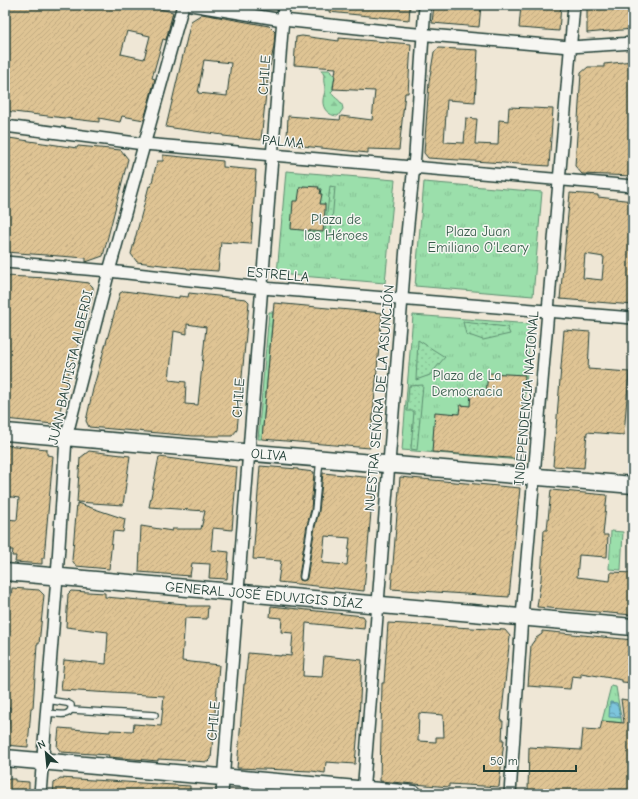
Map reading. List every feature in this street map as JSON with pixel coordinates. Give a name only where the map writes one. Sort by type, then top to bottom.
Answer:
[{"type":"street","name":"JUAN BAUTISTA ALBERDI","points":[[40,794],[66,438],[108,271],[183,5]]},
{"type":"street","points":[[191,5],[283,20],[570,47],[633,43]]},
{"type":"street","name":"CHILE","points":[[222,794],[284,5]]},
{"type":"street","name":"NUESTRA SEÑORA DE LA ASUNCIÓN","points":[[363,792],[425,5]]},
{"type":"street","name":"INDEPENDENCIA NACIONAL","points":[[510,794],[522,617],[574,5]]},
{"type":"street","name":"PALMA","points":[[5,126],[144,144],[413,168],[559,178],[633,186]]},
{"type":"street","name":"ESTRELLA","points":[[5,262],[108,271],[262,288],[633,318]]},
{"type":"street","name":"OLIVA","points":[[5,432],[633,485]]},
{"type":"street","name":"GENERAL JOSÉ EDUVIGIS DÍAZ","points":[[5,572],[633,627]]},
{"type":"street","points":[[5,758],[223,777],[363,792],[414,794]]},
{"type":"lane","points":[[303,577],[311,526],[315,511],[320,459]]},
{"type":"lane","points":[[47,700],[67,702],[71,705],[72,710]]},
{"type":"lane","points":[[46,713],[66,714],[70,713],[72,710],[155,714]]},
{"type":"green space","points":[[321,70],[330,70],[331,73],[335,75],[333,90],[331,92],[334,97],[340,101],[343,109],[338,116],[332,115],[325,109],[323,103],[325,90],[324,75]]},
{"type":"green space","name":"Plaza de los Héroes","points":[[286,171],[395,180],[385,283],[277,274]]},
{"type":"green space","name":"Plaza Juan Emiliano O'Leary","points":[[424,182],[542,192],[533,296],[415,286]]},
{"type":"green space","points":[[330,186],[335,187],[331,232],[325,231]]},
{"type":"green space","points":[[269,312],[273,312],[262,439],[258,439]]},
{"type":"green space","name":"Plaza de La Democracia","points":[[413,315],[531,324],[520,460],[402,450]]},
{"type":"green space","points":[[463,322],[507,327],[510,334],[483,340],[466,334]]},
{"type":"green space","points":[[418,340],[445,357],[430,375],[416,380]]},
{"type":"green space","points":[[423,385],[417,450],[411,449],[414,411],[407,411],[409,386]]},
{"type":"green space","points":[[611,531],[623,532],[621,570],[609,569]]},
{"type":"green space","points":[[611,686],[616,687],[622,723],[602,721]]},
{"type":"water","points":[[610,702],[617,703],[621,718],[609,717]]},
{"type":"building","points":[[5,5],[142,5],[173,12],[166,40],[163,39],[152,78],[155,79],[144,120],[122,116],[120,122],[99,118],[99,122],[5,111]],"holes":[[[127,31],[150,36],[144,59],[121,54]]]},
{"type":"building","points":[[330,5],[410,5],[409,20],[329,12]]},
{"type":"building","points":[[434,5],[481,5],[479,27],[432,23]]},
{"type":"building","points":[[521,5],[561,5],[559,31],[519,28]]},
{"type":"building","points":[[587,5],[633,5],[633,29],[587,33]]},
{"type":"building","points":[[202,14],[269,26],[275,32],[274,46],[269,66],[261,140],[166,127],[191,21]],"holes":[[[204,60],[231,63],[227,96],[198,93]]]},
{"type":"building","points":[[302,36],[339,41],[339,38],[411,44],[408,93],[405,93],[399,150],[368,149],[368,153],[293,145],[289,142],[287,137],[288,116],[340,120],[341,116],[372,120],[375,91],[333,89],[336,68],[294,65],[296,37]]},
{"type":"building","points":[[439,48],[478,50],[475,102],[447,100],[444,142],[464,143],[466,118],[477,119],[475,144],[498,145],[499,120],[508,121],[509,107],[553,109],[549,166],[428,158],[424,153],[429,82],[434,52]]},
{"type":"building","points":[[633,61],[633,176],[582,174],[575,166],[581,73],[588,67],[604,67],[604,64]]},
{"type":"building","points":[[9,138],[77,148],[78,146],[121,150],[128,159],[103,256],[86,262],[86,258],[5,252],[5,159]]},
{"type":"building","points":[[163,155],[223,161],[223,167],[256,170],[251,244],[221,242],[218,271],[187,269],[137,262],[131,254],[149,186],[151,187],[157,161],[163,161]]},
{"type":"building","points":[[300,187],[319,187],[318,189],[321,189],[320,194],[322,194],[320,204],[325,204],[323,232],[291,229],[293,201],[298,201]]},
{"type":"building","points":[[570,193],[598,195],[598,197],[633,201],[633,305],[560,299]],"holes":[[[585,254],[604,257],[602,280],[583,278]]]},
{"type":"building","points":[[5,276],[48,278],[89,283],[93,287],[84,326],[69,372],[58,420],[53,424],[5,419]]},
{"type":"building","points":[[124,291],[179,298],[179,296],[188,297],[189,293],[246,299],[249,302],[237,430],[232,436],[193,436],[89,427],[86,421],[93,389],[120,293]],"holes":[[[187,324],[206,327],[198,405],[185,404],[186,382],[169,380],[174,331],[187,334]]]},
{"type":"building","points":[[274,303],[382,313],[370,448],[262,439]]},
{"type":"building","points":[[564,330],[590,332],[588,369],[629,372],[624,435],[587,432],[584,468],[553,466]]},
{"type":"building","points":[[488,373],[525,375],[522,413],[522,459],[432,452],[435,412],[459,414],[460,405],[470,406],[471,393],[486,394]]},
{"type":"building","points":[[5,445],[47,449],[47,455],[53,456],[44,558],[42,558],[42,564],[15,562],[16,556],[12,556],[13,550],[8,550],[9,543],[5,543],[5,519],[17,520],[19,498],[5,496]]},
{"type":"building","points":[[89,451],[130,456],[123,505],[77,502],[80,458]]},
{"type":"building","points":[[159,457],[237,467],[232,530],[213,528],[211,550],[229,552],[227,579],[209,578],[210,564],[192,563],[190,576],[139,572],[141,526],[172,531],[172,529],[201,529],[205,511],[149,507]]},
{"type":"building","points":[[260,466],[298,469],[314,472],[311,510],[307,525],[299,576],[300,580],[303,581],[307,578],[319,511],[323,473],[374,478],[364,591],[278,582],[281,561],[253,559]],"holes":[[[325,536],[350,538],[347,565],[322,563]]]},
{"type":"building","points":[[400,477],[520,488],[509,597],[391,589]]},
{"type":"building","points":[[551,490],[607,495],[603,535],[608,535],[607,557],[579,555],[577,577],[610,581],[611,572],[633,573],[633,615],[537,607],[541,579],[544,530],[547,530]]},
{"type":"building","points":[[77,503],[125,519],[123,532],[113,531],[109,569],[76,566],[72,560]]},
{"type":"building","points":[[12,588],[39,590],[44,595],[39,644],[37,644],[33,708],[31,708],[28,747],[5,745],[5,731],[8,731],[10,707],[5,707],[5,596],[11,596]]},
{"type":"building","points":[[71,591],[105,593],[105,597],[186,604],[186,606],[208,606],[207,619],[185,618],[182,661],[219,665],[211,759],[208,762],[158,759],[158,761],[108,757],[109,755],[61,752],[57,747],[59,728],[110,732],[110,730],[133,731],[134,724],[161,726],[164,696],[61,690],[64,660],[106,664],[108,632],[66,627],[68,594]]},
{"type":"building","points":[[271,606],[363,616],[365,619],[364,629],[306,623],[303,676],[322,677],[324,656],[362,660],[355,764],[326,762],[325,773],[312,771],[237,768],[248,653],[291,656],[293,633],[281,632],[282,618],[270,617]]},
{"type":"building","points":[[388,623],[505,630],[510,636],[501,721],[503,721],[502,740],[504,740],[499,787],[449,784],[449,787],[380,781],[382,683],[384,683]],"holes":[[[419,713],[443,715],[444,737],[436,737],[436,742],[418,741]]]},
{"type":"building","points":[[542,631],[633,640],[633,683],[581,673],[581,677],[572,676],[570,689],[528,686],[531,645],[536,638],[542,634]]},
{"type":"building","points":[[621,699],[633,701],[633,794],[573,794],[528,791],[529,747],[581,750],[583,729],[600,730],[602,721],[624,723]]},
{"type":"building","points":[[60,778],[190,786],[190,794],[53,794],[54,783]]},
{"type":"building","points":[[5,779],[15,779],[15,781],[29,782],[29,792],[26,794],[5,794]]}]
